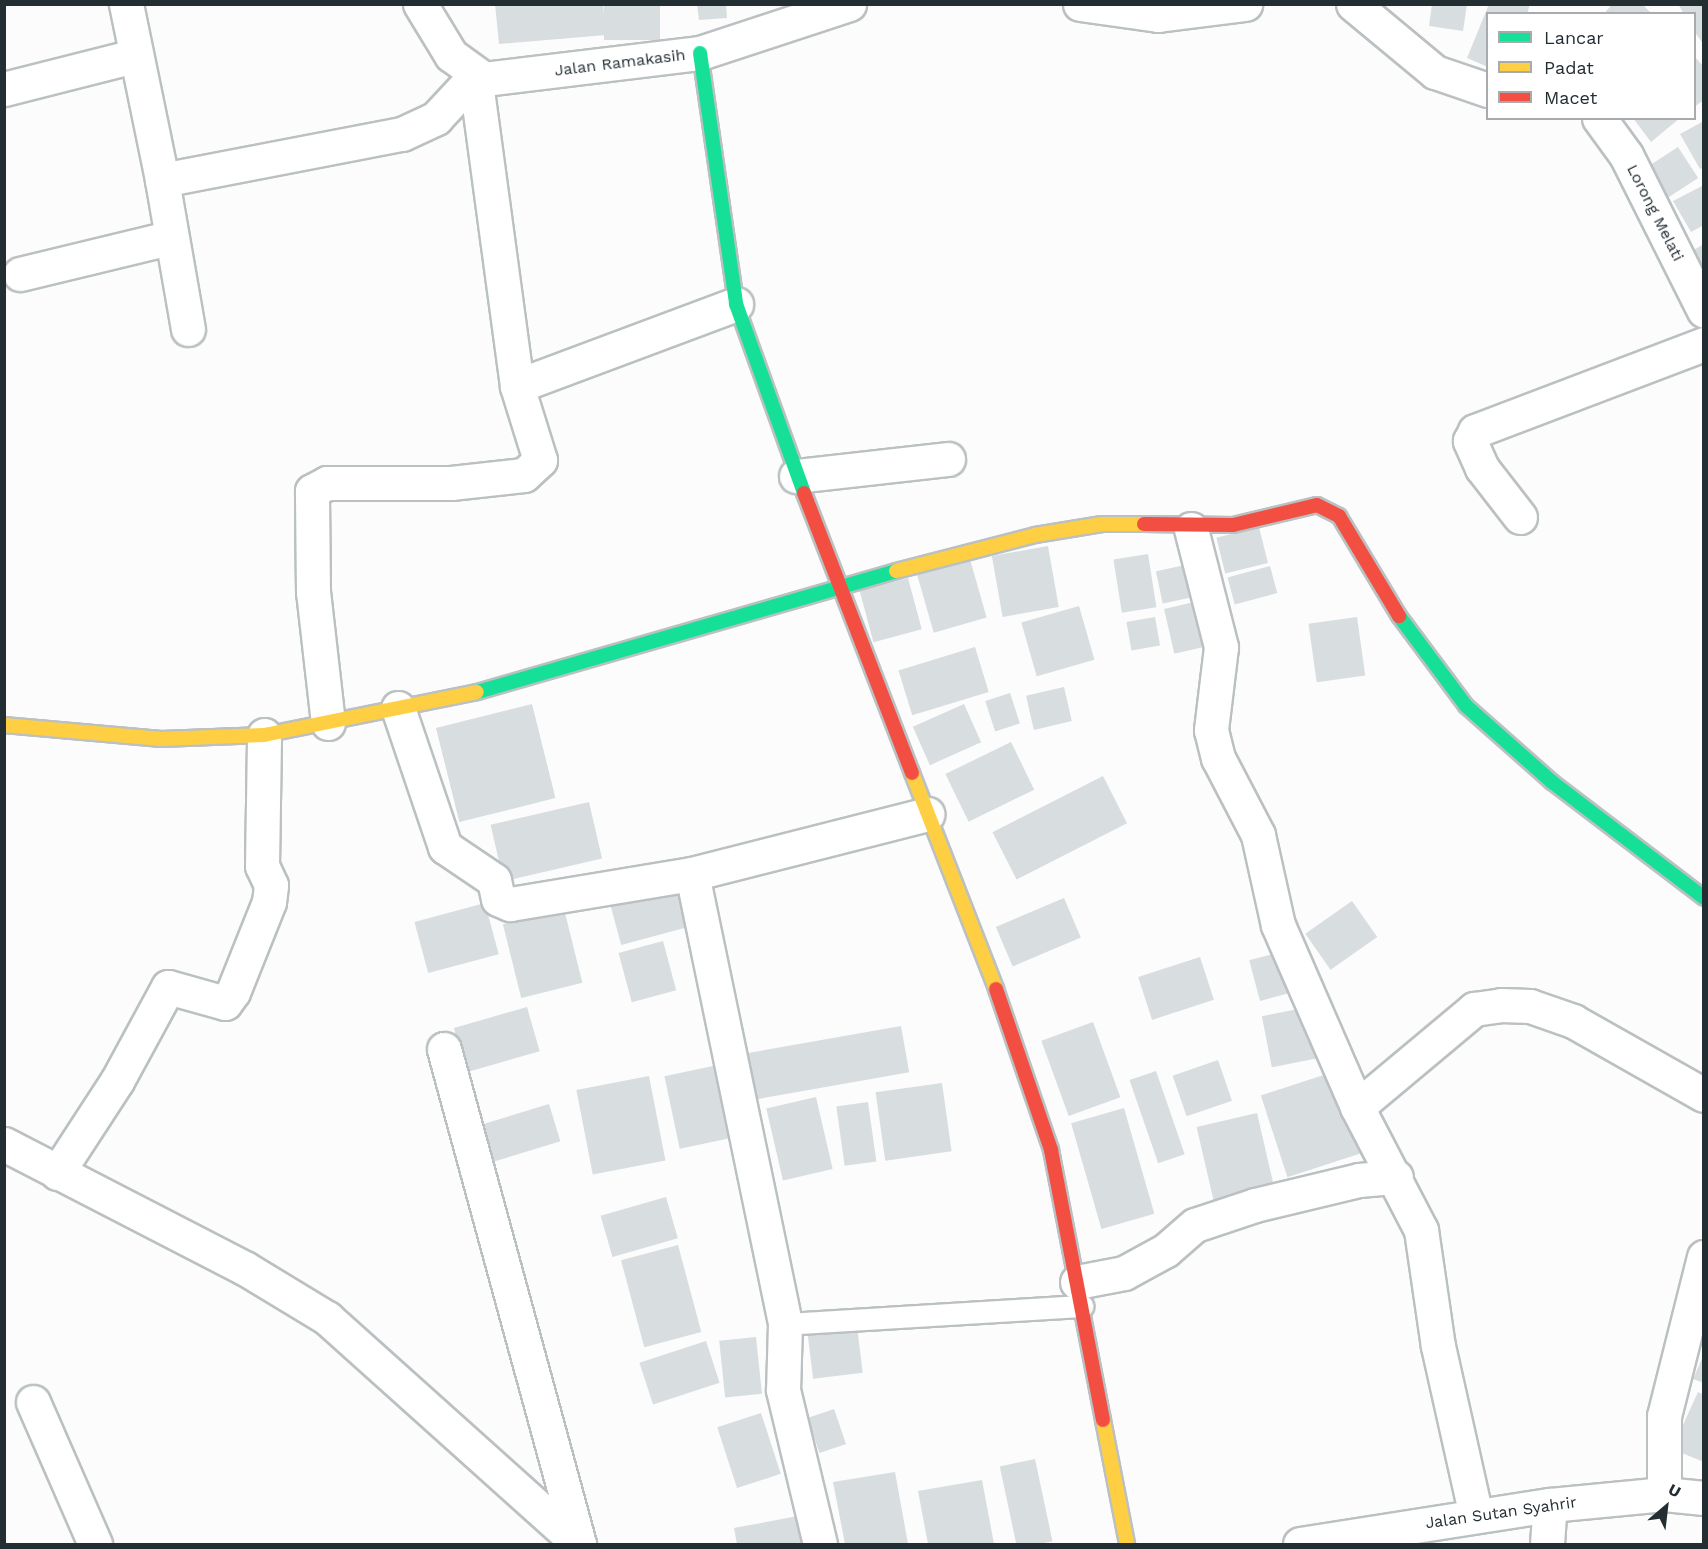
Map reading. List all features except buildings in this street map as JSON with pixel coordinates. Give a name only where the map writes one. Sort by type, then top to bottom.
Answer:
[{"type":"street","points":[[126,4],[134,56],[162,180],[169,238],[188,329]]},
{"type":"street","points":[[328,723],[313,592],[312,491],[327,483],[451,483],[530,473],[540,455],[517,386],[475,76],[452,54],[420,4]]},
{"type":"street","points":[[1080,4],[1158,15],[1245,4]]},
{"type":"street","points":[[1353,4],[1435,72],[1486,89]]},
{"type":"street","name":"Jalan Ramakasih","points":[[475,76],[498,78],[700,53],[829,6]]},
{"type":"street","points":[[700,53],[736,304],[796,477],[927,814],[1051,1150],[1127,1545]]},
{"type":"street","points":[[4,89],[134,56]]},
{"type":"street","points":[[162,180],[402,134],[436,117],[475,76]]},
{"type":"street","name":"Lorong Melati","points":[[1600,120],[1626,155],[1704,311]]},
{"type":"street","points":[[20,274],[169,238]]},
{"type":"street","points":[[517,386],[736,304]]},
{"type":"street","points":[[1520,517],[1482,468],[1470,441],[1475,432],[1704,344]]},
{"type":"street","points":[[796,477],[948,459]]},
{"type":"street","points":[[4,724],[161,739],[264,735],[491,689],[837,586],[1075,527],[1136,523],[1191,529],[1233,525],[1305,505],[1335,511],[1384,597],[1466,706],[1552,782],[1704,898]]},
{"type":"street","points":[[1191,529],[1221,647],[1211,730],[1218,758],[1258,835],[1278,925],[1357,1107],[1396,1177],[1421,1230],[1438,1346],[1476,1516]]},
{"type":"street","points":[[398,708],[446,847],[494,880],[499,900],[530,904],[692,874],[927,814]]},
{"type":"street","points":[[57,1173],[117,1080],[168,987],[225,1003],[233,992],[269,902],[271,885],[262,866],[264,735]]},
{"type":"street","points":[[692,874],[784,1324],[783,1390],[820,1545]]},
{"type":"street","points":[[1357,1107],[1474,1009],[1501,1005],[1530,1006],[1573,1022],[1704,1095]]},
{"type":"street","points":[[444,1049],[579,1545]]},
{"type":"street","points":[[4,1144],[246,1269],[327,1318],[579,1545]]},
{"type":"street","points":[[1079,1294],[1166,1250],[1195,1225],[1255,1205],[1359,1180],[1396,1177]]},
{"type":"street","points":[[1664,1494],[1664,1416],[1704,1257]]},
{"type":"street","points":[[33,1402],[95,1545]]},
{"type":"street","name":"Jalan Sutan Syahrir","points":[[1300,1545],[1550,1505],[1664,1494],[1704,1498]]},
{"type":"street","points":[[1546,1545],[1550,1505]]},
{"type":"lane","points":[[784,1324],[1079,1294]]},
{"type":"traffic: fast","points":[[700,53],[736,304],[804,493]]},
{"type":"traffic: fast","points":[[477,692],[896,571]]},
{"type":"traffic: fast","points":[[1399,616],[1466,706],[1552,782],[1704,898]]},
{"type":"traffic: slow","points":[[896,571],[1035,535],[1102,524],[1144,524]]},
{"type":"traffic: slow","points":[[4,725],[161,739],[264,735],[477,692]]},
{"type":"traffic: slow","points":[[912,773],[996,989]]},
{"type":"traffic: slow","points":[[1103,1420],[1127,1544]]},
{"type":"traffic: jam","points":[[804,493],[912,773]]},
{"type":"traffic: jam","points":[[1144,524],[1233,525],[1317,505],[1339,516],[1399,616]]},
{"type":"traffic: jam","points":[[996,989],[1051,1150],[1103,1420]]}]
